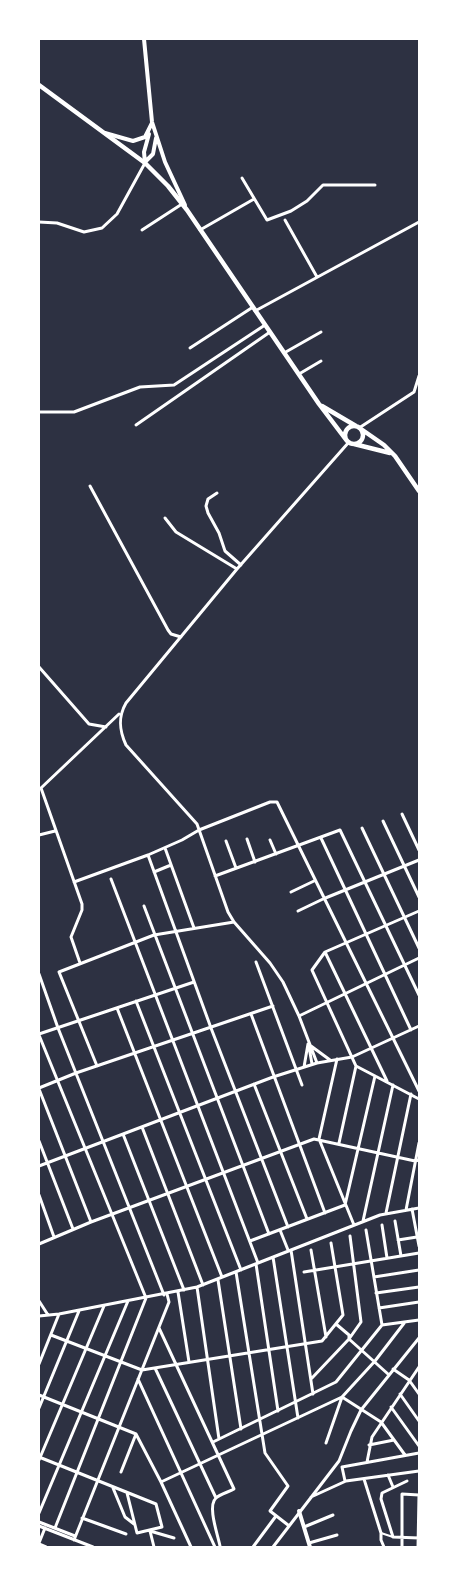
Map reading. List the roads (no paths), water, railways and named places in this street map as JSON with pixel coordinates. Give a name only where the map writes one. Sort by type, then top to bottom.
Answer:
[{"type":"main road","points":[[39,85],[145,163],[168,186],[187,210],[319,404],[349,442],[384,451],[394,456]]},
{"type":"main road","points":[[319,404],[360,428],[384,446],[419,491]]},
{"type":"main road","points":[[353,426],[360,428],[363,434],[361,440],[357,443],[349,442],[345,435],[346,430],[353,426]]},
{"type":"street","points":[[144,39],[152,122],[165,162],[187,210]]},
{"type":"street","points":[[145,163],[144,153],[152,122]]},
{"type":"street","points":[[105,133],[134,141],[146,137],[149,132]]},
{"type":"street","points":[[39,222],[57,223],[84,232],[102,228],[117,214],[145,163],[153,154],[156,137]]},
{"type":"street","points":[[242,178],[267,220],[312,198],[323,185],[375,185]]},
{"type":"street","points":[[200,230],[254,199]]},
{"type":"street","points":[[142,230],[182,204]]},
{"type":"street","points":[[285,220],[317,277]]},
{"type":"street","points":[[190,348],[254,309],[419,222]]},
{"type":"street","points":[[39,411],[74,412],[140,387],[174,385],[265,325]]},
{"type":"street","points":[[136,425],[270,332]]},
{"type":"street","points":[[284,353],[321,332]]},
{"type":"street","points":[[299,374],[321,361]]},
{"type":"street","points":[[360,428],[414,392],[419,375]]},
{"type":"street","points":[[80,963],[71,941],[82,910],[80,898],[40,789],[120,713],[126,702],[237,569],[349,442]]},
{"type":"street","points":[[412,480],[419,482]]},
{"type":"street","points":[[90,486],[168,630],[171,634],[181,637]]},
{"type":"street","points":[[217,493],[208,499],[206,509],[219,533],[225,551],[241,565]]},
{"type":"street","points":[[165,518],[176,532],[237,569]]},
{"type":"street","points":[[39,667],[89,724],[106,727]]},
{"type":"street","points":[[120,713],[121,729],[126,745],[197,824],[228,912],[283,982],[299,1016],[314,1064]]},
{"type":"street","points":[[74,882],[148,855],[199,830],[273,801],[279,804],[314,881],[419,1091]]},
{"type":"street","points":[[402,814],[419,850]]},
{"type":"street","points":[[383,821],[419,897]]},
{"type":"street","points":[[362,828],[419,948]]},
{"type":"street","points":[[39,835],[55,831]]},
{"type":"street","points":[[215,876],[340,831],[419,995]]},
{"type":"street","points":[[321,838],[411,1030]]},
{"type":"street","points":[[247,839],[255,862]]},
{"type":"street","points":[[270,840],[276,854]]},
{"type":"street","points":[[226,841],[236,868]]},
{"type":"street","points":[[165,848],[194,928]]},
{"type":"street","points":[[148,855],[211,1028],[288,1227]]},
{"type":"street","points":[[298,911],[419,860]]},
{"type":"street","points":[[154,872],[171,865]]},
{"type":"street","points":[[111,879],[250,1241],[257,1264],[278,1411]]},
{"type":"street","points":[[291,892],[314,881]]},
{"type":"street","points":[[144,906],[269,1234]]},
{"type":"street","points":[[339,1143],[356,1066],[312,970],[325,952],[419,911]]},
{"type":"street","points":[[97,1066],[58,972],[154,935],[234,922]]},
{"type":"street","points":[[325,952],[388,1082]]},
{"type":"street","points":[[299,1016],[419,958]]},
{"type":"street","points":[[256,962],[302,1085]]},
{"type":"street","points":[[39,974],[58,1028],[169,1302],[74,1538]]},
{"type":"street","points":[[55,1528],[146,1298],[39,1035],[194,982]]},
{"type":"street","points":[[136,1001],[238,1271],[248,1352],[265,1452],[288,1486],[270,1511],[288,1525]]},
{"type":"street","points":[[91,1222],[39,1089],[76,1073],[273,1006]]},
{"type":"street","points":[[117,1008],[220,1279],[241,1429]]},
{"type":"street","points":[[251,1014],[325,1213]]},
{"type":"street","points":[[39,1166],[273,1077],[314,1064],[352,1056],[419,1026]]},
{"type":"street","points":[[308,1042],[331,1060]]},
{"type":"street","points":[[304,1067],[308,1042]]},
{"type":"street","points":[[337,1059],[319,1139],[354,1225]]},
{"type":"street","points":[[356,1066],[419,1099]]},
{"type":"street","points":[[345,1205],[375,1076]]},
{"type":"street","points":[[254,1084],[307,1220]]},
{"type":"street","points":[[363,1221],[393,1085]]},
{"type":"street","points":[[386,1213],[411,1094]]},
{"type":"street","points":[[142,1127],[203,1285]]},
{"type":"street","points":[[123,1134],[184,1290]]},
{"type":"street","points":[[39,1244],[91,1222],[314,1138],[417,1160]]},
{"type":"street","points":[[39,1141],[73,1229]]},
{"type":"street","points":[[406,1210],[419,1143]]},
{"type":"street","points":[[39,1195],[54,1237]]},
{"type":"street","points":[[250,1241],[345,1205]]},
{"type":"street","points":[[39,1316],[79,1311],[197,1287],[363,1221],[386,1213],[419,1208]]},
{"type":"street","points":[[412,1209],[419,1246]]},
{"type":"street","points":[[395,1221],[401,1256]]},
{"type":"street","points":[[382,1225],[387,1258]]},
{"type":"street","points":[[280,1230],[289,1250],[314,1394]]},
{"type":"street","points":[[366,1230],[382,1325]]},
{"type":"street","points":[[312,1378],[362,1322],[350,1236]]},
{"type":"street","points":[[398,1240],[417,1237]]},
{"type":"street","points":[[51,1335],[142,1370],[322,1341],[343,1315],[331,1244]]},
{"type":"street","points":[[311,1250],[326,1336]]},
{"type":"street","points":[[304,1272],[419,1253]]},
{"type":"street","points":[[273,1257],[298,1419]]},
{"type":"street","points":[[374,1277],[419,1270]]},
{"type":"street","points":[[197,1287],[219,1439]]},
{"type":"street","points":[[376,1293],[419,1287]]},
{"type":"street","points":[[178,1292],[189,1362]]},
{"type":"street","points":[[39,1301],[48,1315]]},
{"type":"street","points":[[39,1513],[128,1301]]},
{"type":"street","points":[[379,1308],[419,1302]]},
{"type":"street","points":[[104,1306],[39,1458],[59,1465],[157,1505],[161,1528],[137,1533],[127,1493]]},
{"type":"street","points":[[39,1408],[79,1311]]},
{"type":"street","points":[[39,1364],[59,1314]]},
{"type":"street","points":[[213,1442],[336,1382],[382,1325],[419,1320]]},
{"type":"street","points":[[161,1482],[342,1397],[375,1361],[405,1322]]},
{"type":"street","points":[[336,1324],[389,1375]]},
{"type":"street","points":[[159,1328],[234,1489],[216,1498],[213,1503],[213,1514],[221,1547]]},
{"type":"street","points":[[273,1547],[340,1459],[361,1410],[419,1338]]},
{"type":"street","points":[[367,1462],[369,1445],[381,1422],[419,1367]]},
{"type":"street","points":[[155,1368],[216,1498]]},
{"type":"street","points":[[393,1369],[409,1380],[419,1394]]},
{"type":"street","points":[[138,1379],[215,1547]]},
{"type":"street","points":[[400,1394],[419,1421]]},
{"type":"street","points":[[39,1395],[136,1434],[191,1547]]},
{"type":"street","points":[[342,1397],[381,1422],[405,1455]]},
{"type":"street","points":[[326,1443],[342,1397]]},
{"type":"street","points":[[391,1407],[419,1446]]},
{"type":"street","points":[[122,1472],[136,1434]]},
{"type":"street","points":[[369,1445],[395,1440]]},
{"type":"street","points":[[342,1467],[419,1453]]},
{"type":"street","points":[[340,1459],[345,1482]]},
{"type":"street","points":[[310,1498],[345,1482],[419,1471]]},
{"type":"street","points":[[388,1475],[394,1488]]},
{"type":"street","points":[[364,1479],[384,1547]]},
{"type":"street","points":[[393,1537],[381,1496],[382,1493],[407,1481]]},
{"type":"street","points":[[113,1488],[125,1517],[134,1524]]},
{"type":"street","points":[[402,1547],[402,1494],[419,1495],[418,1547]]},
{"type":"street","points":[[299,1510],[309,1545],[337,1535]]},
{"type":"street","points":[[304,1527],[333,1515]]},
{"type":"street","points":[[253,1547],[276,1516]]},
{"type":"street","points":[[82,1518],[126,1534]]},
{"type":"street","points":[[39,1524],[55,1528],[93,1547]]},
{"type":"street","points":[[39,1524],[74,1538]]},
{"type":"street","points":[[45,1528],[39,1544],[46,1547]]},
{"type":"street","points":[[150,1531],[174,1538]]},
{"type":"street","points":[[150,1531],[154,1547]]},
{"type":"street","points":[[381,1533],[393,1537],[418,1538]]}]
